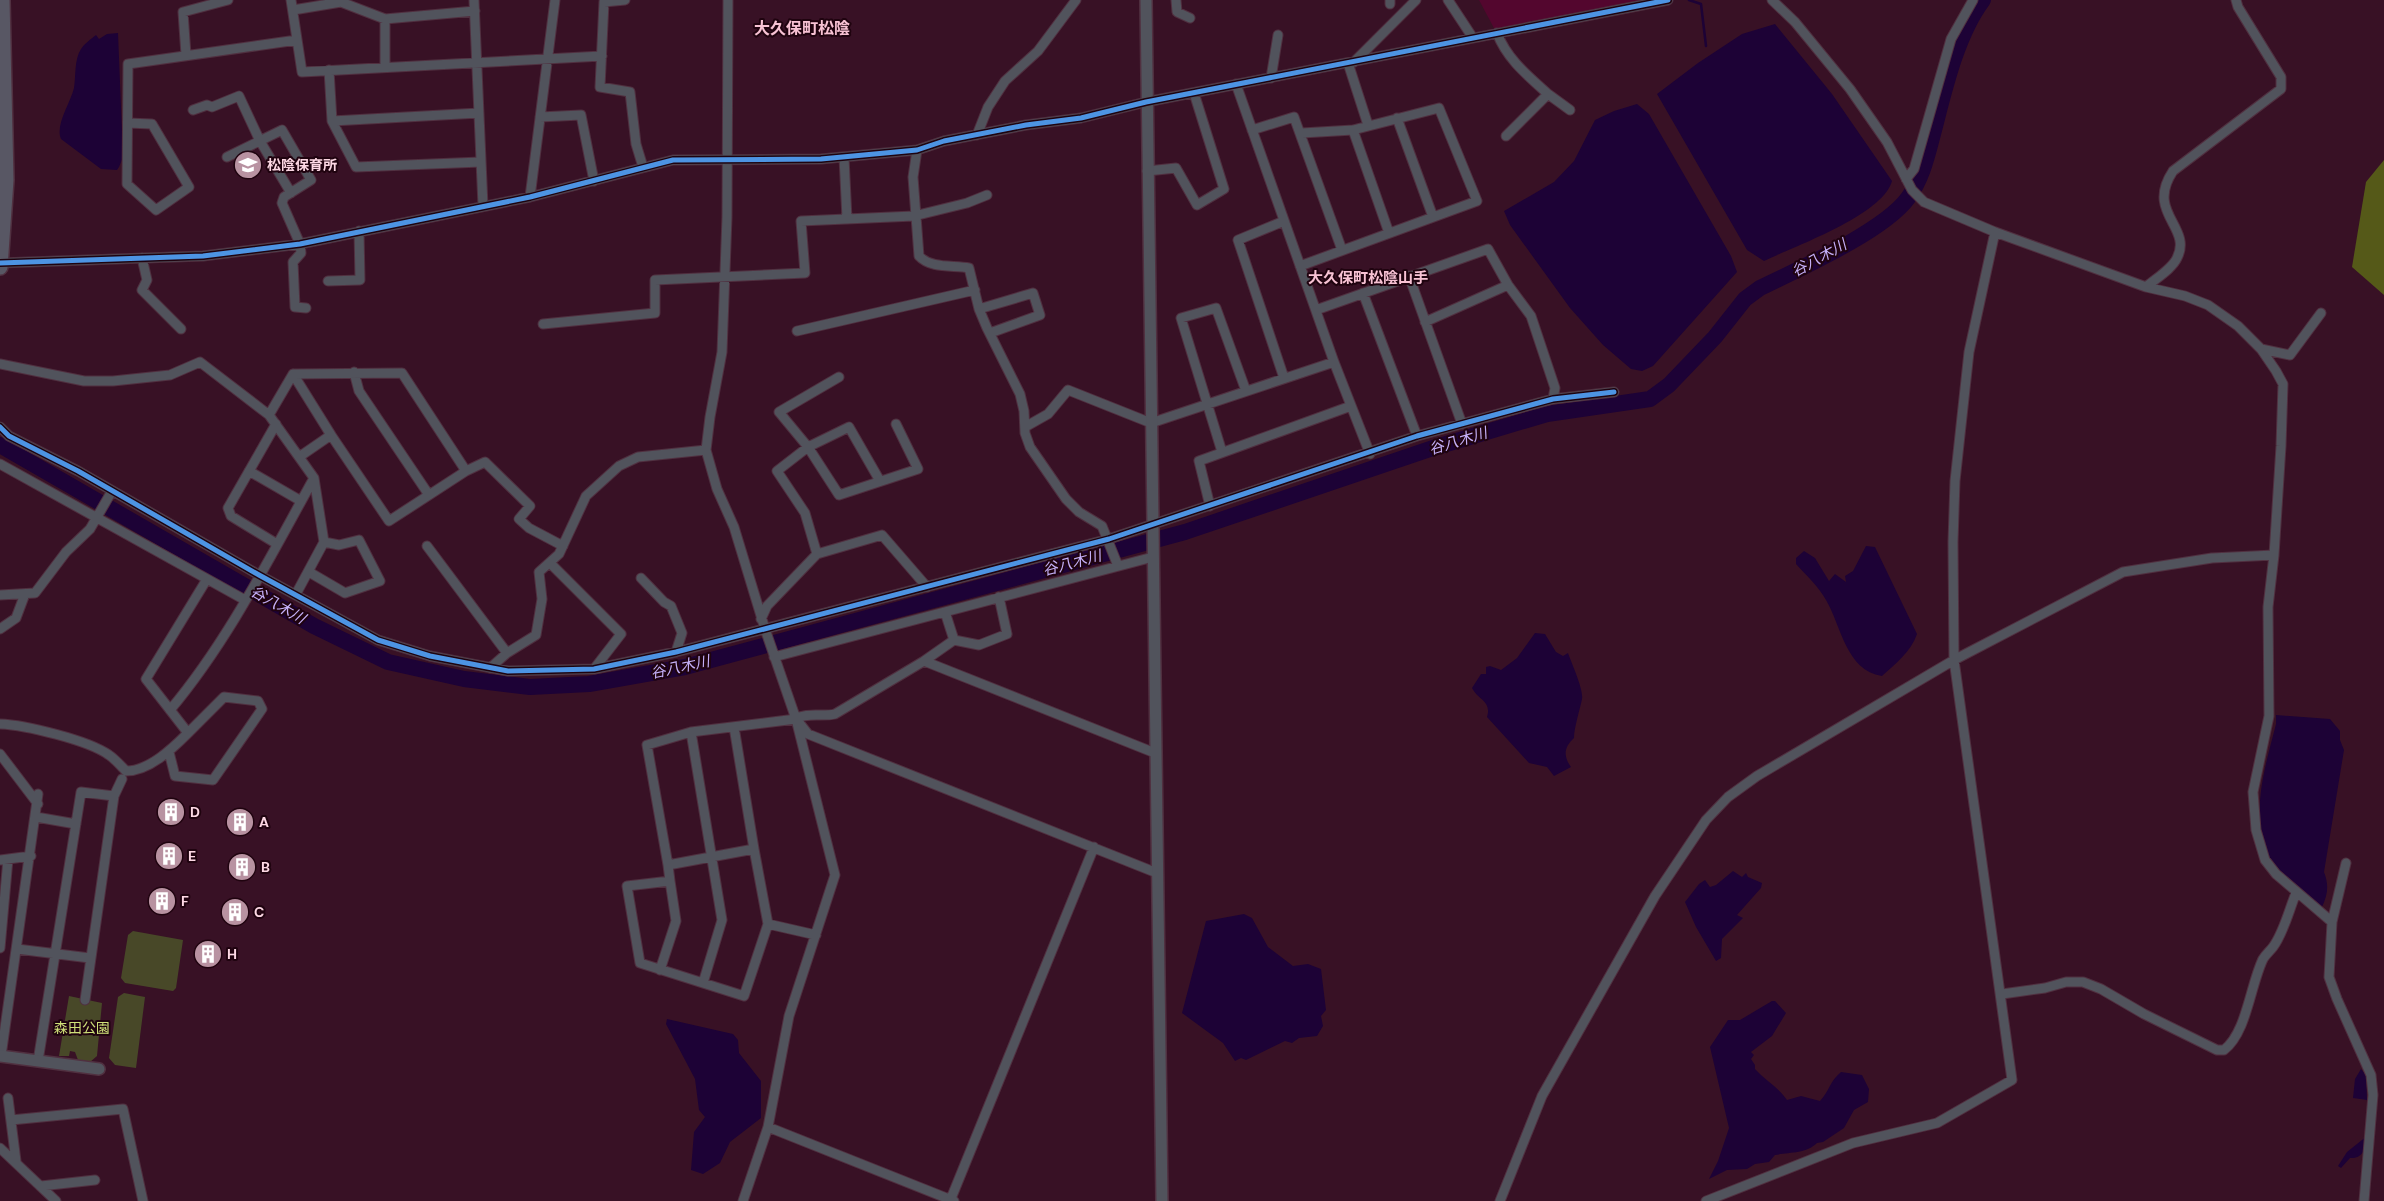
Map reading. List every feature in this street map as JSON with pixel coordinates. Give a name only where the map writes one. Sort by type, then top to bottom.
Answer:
[{"type":"highway","points":[[0,264],[6,180],[2,0]]},
{"type":"street","points":[[186,55],[184,12],[228,0]]},
{"type":"street","points":[[291,0],[302,72],[602,56]]},
{"type":"street","points":[[474,0],[483,206]]},
{"type":"street","points":[[530,197],[555,0]]},
{"type":"street","points":[[625,0],[604,2],[600,87],[630,92],[636,144],[643,167]]},
{"type":"street","points":[[728,0],[726,278],[722,352],[710,416],[706,450],[717,489],[734,527],[764,629],[796,719],[835,875],[788,1016],[779,1078],[768,1127],[743,1201]]},
{"type":"street","points":[[977,135],[988,107],[1005,81],[1038,51],[1076,0]]},
{"type":"street","points":[[1146,0],[1156,872],[1162,1201]]},
{"type":"street","points":[[1176,0],[1177,12],[1190,18]]},
{"type":"street","points":[[1351,62],[1416,0]]},
{"type":"street","points":[[1448,0],[1473,38]]},
{"type":"street","points":[[0,264],[203,256],[300,244],[530,197],[673,160],[727,158],[821,159],[917,150],[944,141],[1026,125],[1081,118],[1146,102],[1668,0]]},
{"type":"street","points":[[1772,0],[1795,22],[1850,89],[1887,142],[1912,190],[1924,202],[1995,232],[2146,287],[2185,296],[2208,305],[2231,320],[2261,349],[2282,384],[2274,555],[2268,606],[2269,716],[2253,792],[2256,830],[2265,860],[2276,874],[2332,922]]},
{"type":"street","points":[[1906,179],[1914,169],[1951,39],[1973,0]]},
{"type":"street","points":[[2146,287],[2177,260],[2180,251],[2180,240],[2174,222],[2165,207],[2163,194],[2166,182],[2173,171],[2281,90],[2281,77],[2238,7],[2236,0]]},
{"type":"street","points":[[293,10],[341,2],[385,18],[475,11]]},
{"type":"street","points":[[385,18],[385,67]]},
{"type":"street","points":[[1497,33],[1503,49],[1520,68],[1548,94],[1570,110]]},
{"type":"street","points":[[1271,78],[1278,35]]},
{"type":"street","points":[[128,124],[152,124],[189,186],[156,210],[127,184],[128,64],[297,40]]},
{"type":"street","points":[[1351,62],[1368,125]]},
{"type":"street","points":[[330,70],[332,121],[356,167],[481,162]]},
{"type":"street","points":[[1236,84],[1334,362],[1370,454]]},
{"type":"street","points":[[1147,171],[1176,168],[1197,205],[1224,190],[1194,93]]},
{"type":"street","points":[[1506,136],[1548,94]]},
{"type":"street","points":[[192,110],[207,105],[212,107],[240,96],[260,141],[290,193]]},
{"type":"street","points":[[1300,266],[1477,201],[1440,108],[1353,130],[1302,133]]},
{"type":"street","points":[[332,121],[479,113]]},
{"type":"street","points":[[540,117],[581,115],[594,181]]},
{"type":"street","points":[[1252,130],[1294,116],[1302,133],[1342,250]]},
{"type":"street","points":[[1397,118],[1433,217]]},
{"type":"street","points":[[227,157],[282,130],[311,180],[284,197],[282,203],[300,244],[301,253],[293,262],[296,307],[306,308]]},
{"type":"street","points":[[1353,130],[1389,233]]},
{"type":"street","points":[[917,150],[913,178],[914,216],[919,256],[924,261],[932,264],[969,268],[979,309],[1020,394],[1030,447],[1066,499],[1079,512],[1102,526],[1109,539],[1118,566]]},
{"type":"street","points":[[844,157],[847,219]]},
{"type":"street","points":[[543,324],[655,313],[655,280],[805,273],[801,221],[914,216],[967,203],[987,195]]},
{"type":"street","points":[[1284,221],[1238,240],[1284,378]]},
{"type":"street","points":[[328,281],[360,280],[359,231]]},
{"type":"street","points":[[1706,1201],[1853,1143],[1937,1123],[2012,1080],[2002,994],[1954,660],[1953,517],[1960,427],[1969,352],[1995,232]]},
{"type":"street","points":[[1316,310],[1488,249],[1508,285],[1531,316],[1555,388],[1553,399]]},
{"type":"street","points":[[142,258],[147,280],[142,290],[181,329]]},
{"type":"street","points":[[1409,276],[1462,424]]},
{"type":"street","points":[[1425,322],[1508,285]]},
{"type":"street","points":[[797,331],[975,290]]},
{"type":"street","points":[[979,309],[1033,293],[1040,315],[990,333]]},
{"type":"street","points":[[1363,293],[1417,436]]},
{"type":"street","points":[[1222,452],[1181,318],[1216,308],[1246,391]]},
{"type":"street","points":[[2261,349],[2290,355],[2321,313]]},
{"type":"street","points":[[0,364],[84,381],[113,381],[170,375],[200,362],[269,414],[314,478],[324,542],[296,594]]},
{"type":"street","points":[[1025,428],[1048,414],[1068,390],[1151,423],[1334,362]]},
{"type":"street","points":[[354,372],[359,392],[429,495]]},
{"type":"street","points":[[293,374],[402,373],[466,471]]},
{"type":"street","points":[[293,374],[331,436],[389,521],[466,471],[485,462],[530,506],[519,519],[529,528],[564,546]]},
{"type":"street","points":[[269,414],[293,374]]},
{"type":"street","points":[[839,377],[779,412],[808,447],[839,495],[918,469],[896,424]]},
{"type":"street","points":[[0,427],[9,436],[112,491],[378,640],[430,656],[508,671],[594,669],[676,652],[1109,539],[1370,454],[1417,436],[1553,399],[1614,392]]},
{"type":"street","points":[[1210,506],[1198,461],[1351,406]]},
{"type":"street","points":[[276,424],[228,508],[230,516],[277,544]]},
{"type":"street","points":[[817,554],[804,513],[777,471],[808,447],[850,427],[880,482]]},
{"type":"street","points":[[299,457],[331,436]]},
{"type":"street","points":[[490,668],[507,652],[536,635],[542,599],[538,572],[559,554],[586,496],[619,466],[638,457],[706,450]]},
{"type":"street","points":[[0,464],[245,600]]},
{"type":"street","points":[[249,471],[301,501]]},
{"type":"street","points":[[170,710],[193,683],[245,600],[314,478]]},
{"type":"street","points":[[0,595],[34,593],[66,552],[90,529],[112,491]]},
{"type":"street","points":[[761,619],[767,606],[817,554],[882,534],[927,587]]},
{"type":"street","points":[[309,572],[345,593],[380,582],[359,540],[339,545],[324,542]]},
{"type":"street","points":[[427,546],[507,652]]},
{"type":"street","points":[[1500,1201],[1542,1096],[1655,896],[1706,820],[1728,797],[1757,776],[1954,660],[2124,572],[2212,558],[2274,555]]},
{"type":"street","points":[[774,657],[1153,557]]},
{"type":"street","points":[[550,562],[621,634],[594,669]]},
{"type":"street","points":[[641,578],[664,602],[671,606],[682,633],[676,652]]},
{"type":"street","points":[[188,733],[146,679],[207,579]]},
{"type":"street","points":[[0,630],[16,618],[25,594]]},
{"type":"street","points":[[660,970],[676,921],[647,745],[691,732],[796,719],[802,715],[825,716],[835,714],[924,661],[954,640],[979,645],[1007,634],[999,597]]},
{"type":"street","points":[[945,612],[954,640]]},
{"type":"street","points":[[924,661],[1155,753]]},
{"type":"street","points":[[0,724],[21,726],[84,743],[109,755],[126,772],[135,771],[169,752],[224,697],[258,701],[262,709],[213,780],[175,776],[169,752]]},
{"type":"street","points":[[796,719],[808,734],[1156,872]]},
{"type":"street","points":[[670,881],[627,886],[640,963],[744,996],[768,924],[734,727]]},
{"type":"street","points":[[691,732],[722,920],[703,983]]},
{"type":"street","points":[[0,754],[38,804]]},
{"type":"street","points":[[85,1000],[114,796],[122,779]]},
{"type":"street","points":[[38,1061],[81,792],[114,796]]},
{"type":"street","points":[[38,794],[17,949],[4,1009],[1,1056],[99,1070]]},
{"type":"street","points":[[36,817],[76,824]]},
{"type":"street","points":[[768,1127],[951,1201],[1094,847]]},
{"type":"street","points":[[668,865],[754,849]]},
{"type":"street","points":[[0,948],[4,859],[31,856]]},
{"type":"street","points":[[2346,863],[2332,922],[2330,977],[2337,999],[2372,1075],[2373,1095],[2364,1201]]},
{"type":"street","points":[[2002,994],[2045,988],[2066,982],[2083,982],[2102,989],[2144,1014],[2217,1050],[2224,1050],[2231,1044],[2241,1028],[2247,1002],[2264,957],[2274,946],[2296,893]]},
{"type":"street","points":[[768,924],[816,935]]},
{"type":"street","points":[[17,949],[90,958]]},
{"type":"street","points":[[8,1098],[16,1161]]},
{"type":"street","points":[[11,1120],[123,1109],[143,1201]]},
{"type":"street","points":[[0,1148],[16,1161],[56,1201]]},
{"type":"street","points":[[40,1186],[94,1180]]},
{"type":"shaded area","points":[[1479,0],[1647,0],[1495,30]]},
{"type":"shaded area","points":[[1775,24],[1832,94],[1892,181],[1885,194],[1873,206],[1856,217],[1816,238],[1764,261],[1747,250],[1657,94],[1698,63],[1742,34]]},
{"type":"shaded area","points":[[118,33],[123,157],[117,170],[101,169],[61,139],[60,127],[74,88],[76,63],[81,49],[96,35],[99,39],[107,34]]},
{"type":"shaded area","points":[[1637,104],[1649,114],[1731,256],[1737,272],[1653,366],[1642,371],[1631,369],[1603,345],[1570,308],[1510,225],[1504,211],[1554,182],[1574,161],[1595,120],[1614,111]]},
{"type":"shaded area","points":[[1866,546],[1875,547],[1917,634],[1907,652],[1882,676],[1860,666],[1852,656],[1823,595],[1796,564],[1796,558],[1804,551],[1815,558],[1829,581],[1835,574],[1846,582],[1845,576],[1853,571]]},
{"type":"shaded area","points":[[1535,633],[1545,634],[1556,652],[1563,656],[1568,653],[1582,695],[1574,738],[1568,745],[1566,752],[1571,767],[1554,776],[1547,767],[1529,763],[1487,717],[1488,707],[1472,688],[1481,674],[1486,674],[1486,667],[1490,666],[1501,670],[1517,658]]},
{"type":"shaded area","points":[[2276,715],[2330,719],[2340,731],[2340,740],[2344,750],[2324,872],[2327,890],[2322,907],[2278,870],[2265,847],[2261,830],[2261,794],[2263,776],[2276,724]]},
{"type":"shaded area","points":[[1733,871],[1742,877],[1746,873],[1748,877],[1762,883],[1761,888],[1737,915],[1743,918],[1722,939],[1721,958],[1716,961],[1696,927],[1685,902],[1699,884],[1705,880],[1710,887],[1716,885]]},
{"type":"shaded area","points":[[1244,914],[1252,918],[1268,947],[1293,966],[1308,964],[1321,969],[1326,1010],[1321,1016],[1323,1026],[1317,1036],[1299,1038],[1292,1043],[1285,1041],[1246,1060],[1241,1058],[1235,1061],[1223,1043],[1182,1013],[1206,921]]},
{"type":"shaded area","points":[[1775,1001],[1786,1013],[1772,1036],[1751,1052],[1754,1055],[1751,1059],[1755,1069],[1780,1091],[1787,1100],[1801,1096],[1820,1101],[1834,1079],[1841,1072],[1862,1075],[1869,1089],[1868,1102],[1854,1110],[1844,1128],[1813,1147],[1803,1151],[1775,1155],[1769,1162],[1755,1164],[1747,1169],[1727,1170],[1709,1179],[1718,1161],[1729,1128],[1710,1047],[1728,1020],[1740,1020]]},
{"type":"shaded area","points":[[667,1019],[733,1034],[738,1040],[739,1053],[761,1081],[761,1118],[730,1142],[720,1163],[703,1174],[691,1170],[694,1132],[705,1117],[699,1110],[695,1079],[666,1024]]},
{"type":"shaded area","points":[[2361,1069],[2366,1075],[2367,1100],[2353,1098],[2355,1079]]},
{"type":"shaded area","points":[[2367,1136],[2363,1152],[2358,1157],[2350,1158],[2341,1168],[2338,1166],[2347,1152]]},
{"type":"green space","points":[[2384,160],[2384,295],[2352,267],[2366,182]]},
{"type":"green space","points":[[133,931],[183,940],[176,988],[173,991],[125,983],[121,978],[128,935]]},
{"type":"green space","points":[[124,993],[145,997],[136,1068],[115,1065],[109,1058],[118,997]]},
{"type":"green space","name":"森田公園","points":[[69,996],[102,1003],[97,1056],[90,1062],[78,1060],[75,1052],[70,1051],[69,1056],[59,1056]]},
{"type":"waterway","points":[[1689,0],[1701,4],[1706,46]]},
{"type":"waterway","name":"谷八木川","points":[[0,445],[314,626],[388,662],[464,679],[530,687],[589,684],[685,667],[1185,532],[1433,448],[1547,414],[1650,399],[1669,385],[1715,337],[1745,299],[1760,288],[1818,260],[1861,236],[1896,211],[1908,198],[1917,183],[1929,151],[1958,47],[1965,30],[1983,0]]},
{"type":"cycle path","points":[[0,263],[203,256],[300,244],[530,197],[673,160],[821,159],[917,150],[944,141],[1026,125],[1081,118],[1146,102],[1668,0]]},
{"type":"cycle path","points":[[0,427],[9,436],[78,471],[259,575],[378,640],[430,656],[508,671],[594,669],[676,652],[1109,539],[1417,436],[1553,399],[1614,392]]},
{"type":"place","name":"松陰保育所","points":[[248,165]]},
{"type":"place","name":"D","points":[[171,812]]},
{"type":"place","name":"A","points":[[240,822]]},
{"type":"place","name":"E","points":[[169,856]]},
{"type":"place","name":"B","points":[[242,867]]},
{"type":"place","name":"F","points":[[162,901]]},
{"type":"place","name":"C","points":[[235,912]]},
{"type":"place","name":"H","points":[[208,954]]},
{"type":"district","name":"大久保町松陰","points":[[802,28]]},
{"type":"district","name":"大久保町松陰山手","points":[[1368,278]]}]
